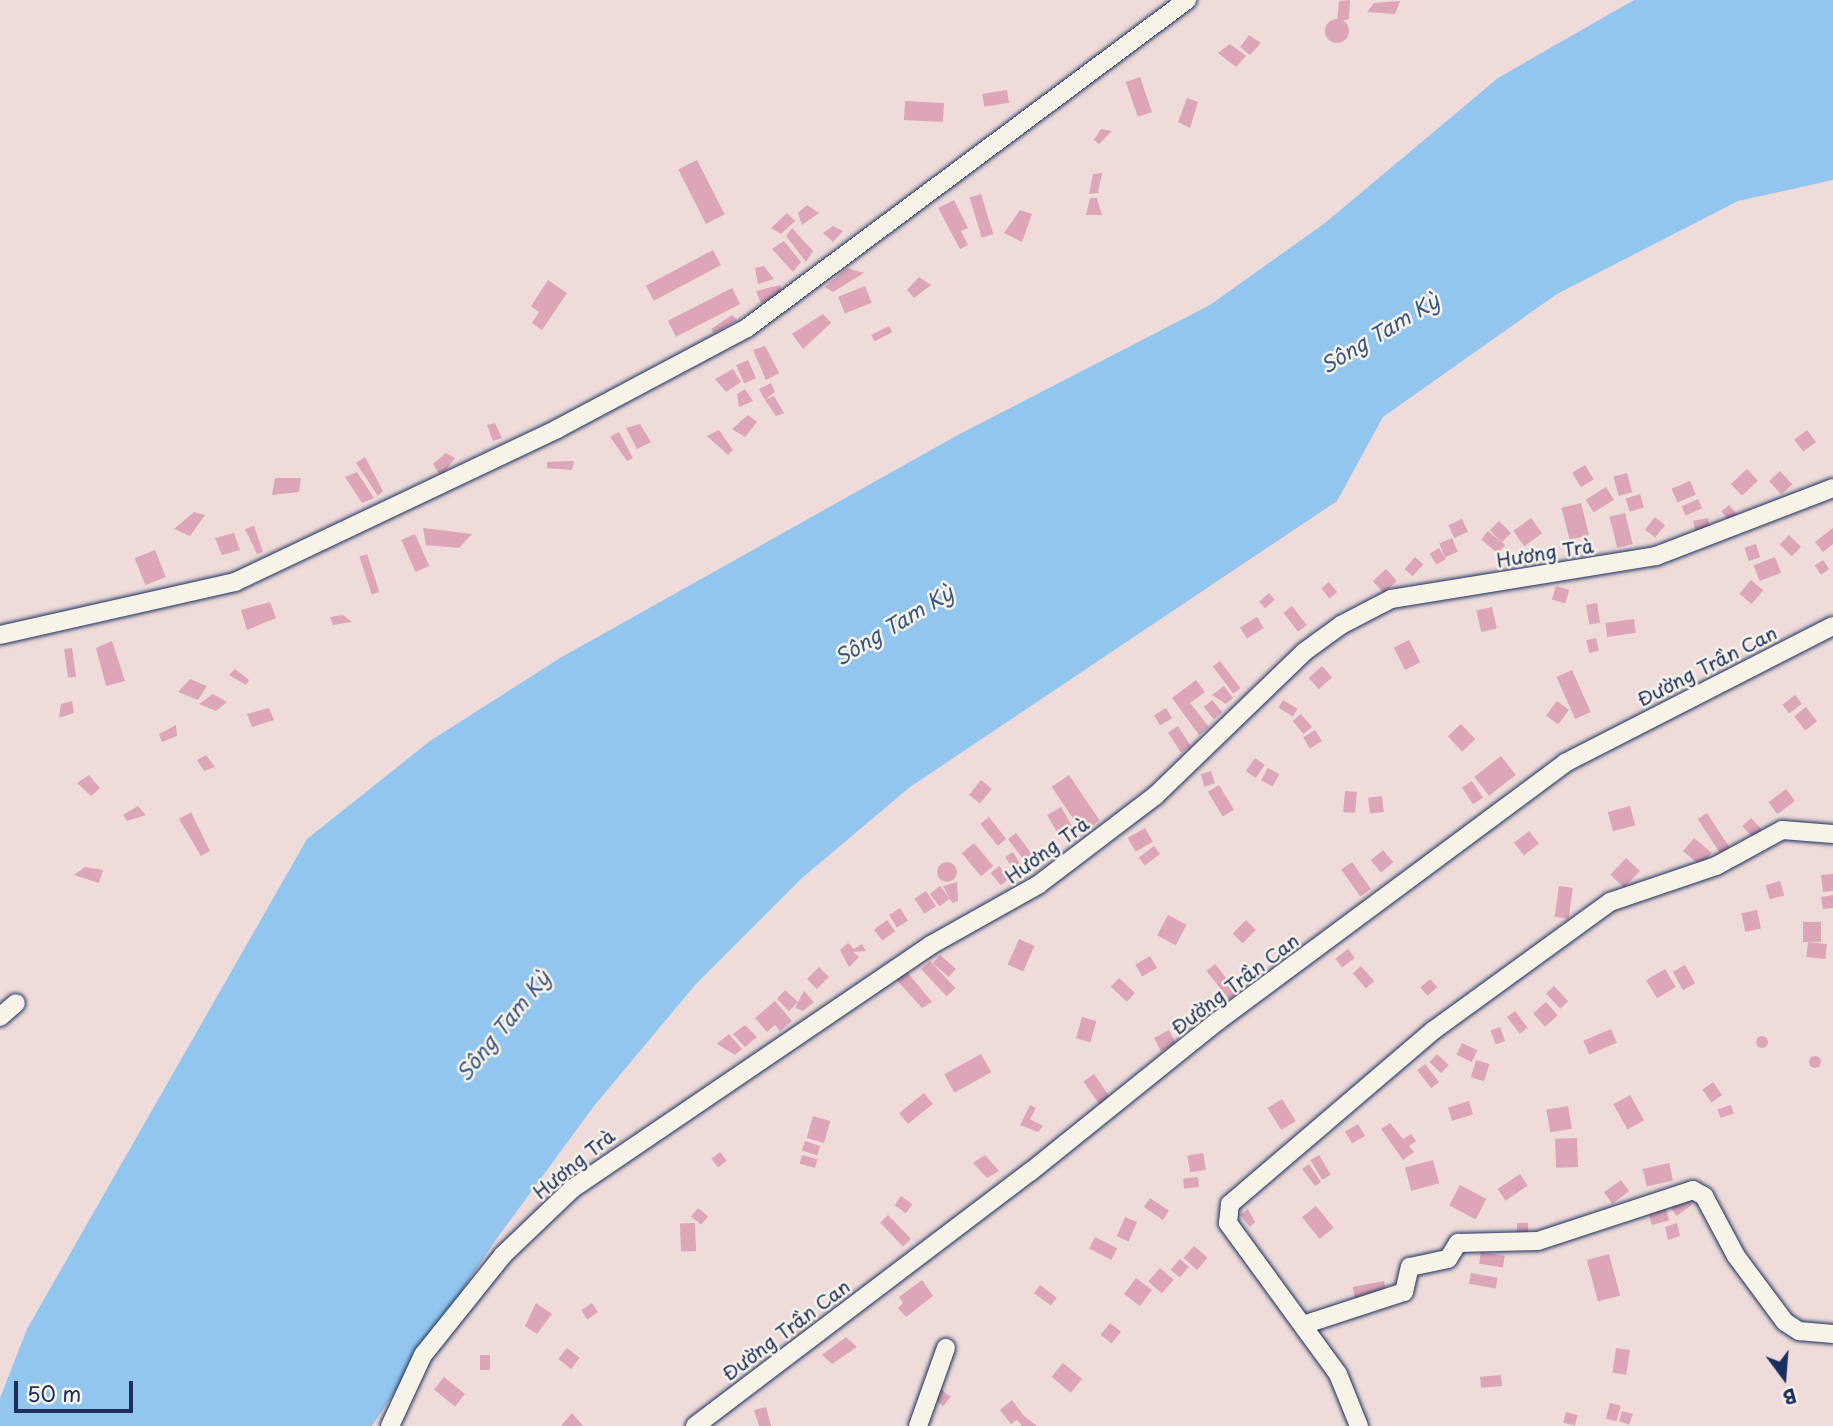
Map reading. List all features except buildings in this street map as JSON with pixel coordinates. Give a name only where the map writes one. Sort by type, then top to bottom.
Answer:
[{"type":"street","points":[[0,635],[235,582],[557,429],[747,328],[1187,0]]},
{"type":"street","name":"Hương Trà","points":[[390,1426],[423,1355],[503,1255],[572,1189],[931,945],[1038,885],[1155,796],[1304,652],[1341,625],[1391,599],[1656,556],[1833,488]]},
{"type":"street","name":"Đường Trần Can","points":[[695,1426],[1030,1172],[1218,1021],[1565,763],[1833,626]]},
{"type":"street","points":[[1359,1426],[1338,1374],[1306,1324],[1228,1223],[1226,1210],[1250,1184],[1434,1030],[1610,902],[1716,866],[1782,830],[1833,834]]},
{"type":"street","points":[[0,1017],[16,1003]]},
{"type":"street","points":[[1306,1324],[1405,1292],[1410,1267],[1448,1259],[1458,1243],[1551,1239],[1693,1190],[1704,1196],[1737,1256],[1785,1322],[1799,1331],[1833,1334]]},
{"type":"street","points":[[918,1426],[946,1348]]},
{"type":"water","name":"Sông Tam Kỳ","points":[[1634,0],[1833,0],[1833,180],[1738,201],[1557,294],[1383,417],[1337,501],[910,787],[802,878],[696,984],[594,1106],[495,1241],[372,1426],[0,1426],[0,1398],[27,1329],[307,839],[430,741],[560,658],[956,436],[1210,305],[1325,223],[1498,78]]}]
